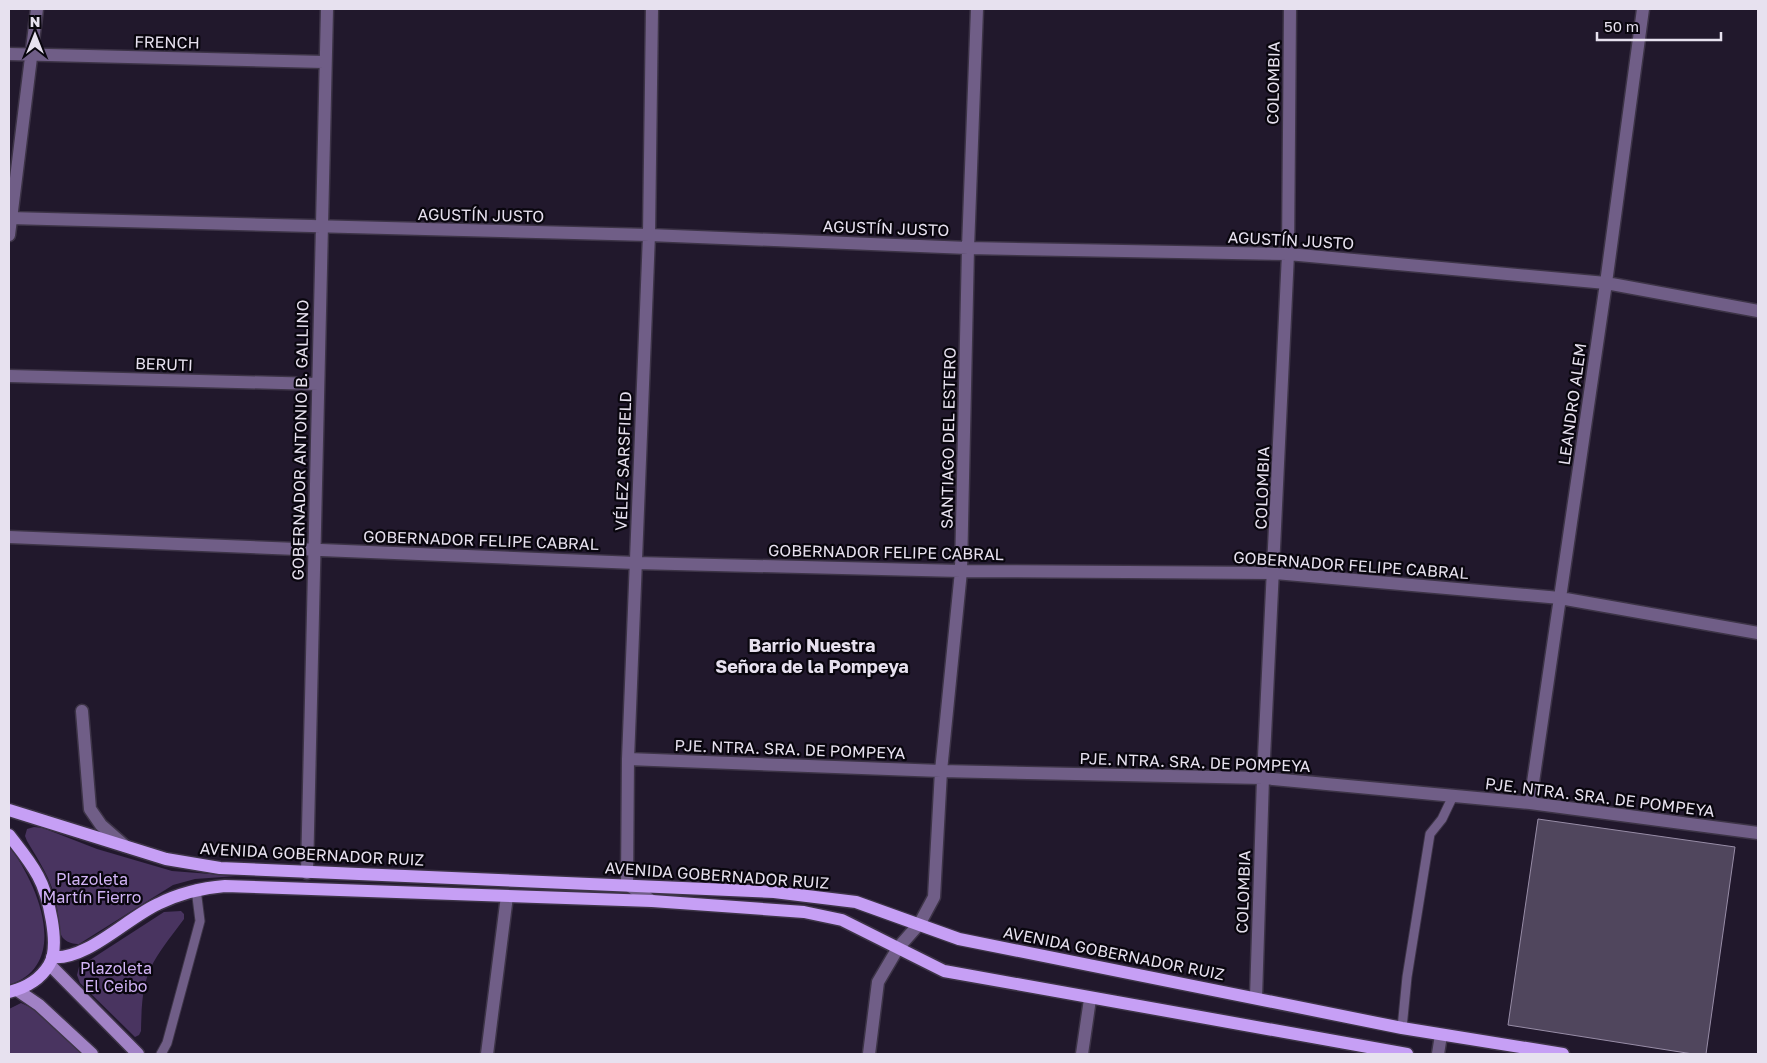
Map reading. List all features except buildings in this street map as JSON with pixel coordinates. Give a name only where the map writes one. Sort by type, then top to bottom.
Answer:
[{"type":"main road","name":"AVENIDA GOBERNADOR RUIZ","points":[[9,810],[166,859],[220,868],[307,873],[627,884],[774,892],[856,902],[920,923],[959,939],[1441,1036],[1563,1054]]},
{"type":"main road","points":[[9,835],[28,858],[48,897],[52,921],[51,961],[32,983],[13,991]]},
{"type":"main road","name":"AVENIDA GOBERNADOR RUIZ","points":[[51,961],[76,954],[156,904],[196,889],[225,886],[652,901],[804,912],[842,920],[944,972],[1407,1054]]},
{"type":"main road","points":[[51,961],[138,1054]]},
{"type":"main road","points":[[13,991],[39,1005],[92,1054]]},
{"type":"street","points":[[9,235],[37,9]]},
{"type":"street","name":"GOBERNADOR ANTONIO B. GALLINO","points":[[307,873],[320,227],[327,9]]},
{"type":"street","name":"VÉLEZ SARSFIELD","points":[[627,884],[628,759],[649,235],[652,9]]},
{"type":"street","name":"SANTIAGO DEL ESTERO","points":[[869,1054],[878,982],[898,948],[920,923],[934,896],[941,771],[961,571],[968,248],[977,9]]},
{"type":"street","name":"COLOMBIA","points":[[1256,998],[1263,778],[1275,573],[1288,254],[1290,9]]},
{"type":"street","name":"LEANDRO ALEM","points":[[1530,803],[1606,283],[1643,9]]},
{"type":"street","name":"FRENCH","points":[[9,54],[324,62]]},
{"type":"street","name":"AGUSTÍN JUSTO","points":[[10,218],[649,235],[968,248],[1288,254],[1606,283],[1758,311]]},
{"type":"street","name":"BERUTI","points":[[9,376],[318,384]]},
{"type":"street","name":"GOBERNADOR FELIPE CABRAL","points":[[9,537],[636,563],[961,571],[1275,573],[1560,598],[1758,633]]},
{"type":"street","points":[[82,711],[90,809],[101,825],[127,848]]},
{"type":"street","name":"PJE. NTRA. SRA. DE POMPEYA","points":[[628,759],[941,771],[1263,778],[1530,803],[1758,833]]},
{"type":"street","points":[[627,884],[652,901]]},
{"type":"street","points":[[487,1054],[507,896]]},
{"type":"street","points":[[1082,1054],[1090,999]]},
{"type":"street","points":[[1438,1054],[1441,1036]]},
{"type":"lane","points":[[1402,1028],[1407,977],[1430,834],[1442,819],[1453,796]]},
{"type":"lane","points":[[161,1054],[167,1043],[200,921],[196,889]]},
{"type":"green space","name":"Plazoleta Martín Fierro","points":[[34,827],[43,828],[97,849],[172,871],[236,876],[195,879],[173,885],[79,944],[71,943],[61,936],[57,905],[51,885],[25,836],[27,829]]},
{"type":"green space","points":[[9,846],[19,861],[38,900],[43,921],[44,941],[40,959],[28,974],[9,985]]},
{"type":"green space","name":"Plazoleta El Ceibo","points":[[181,911],[184,914],[184,919],[155,959],[150,970],[143,995],[141,1031],[135,1037],[80,983],[77,975],[79,967],[164,912]]},
{"type":"green space","points":[[21,1003],[39,1011],[82,1054],[9,1054],[9,1009]]},
{"type":"district","name":"Barrio Nuestra Señora de la Pompeya","points":[[812,655]]}]
